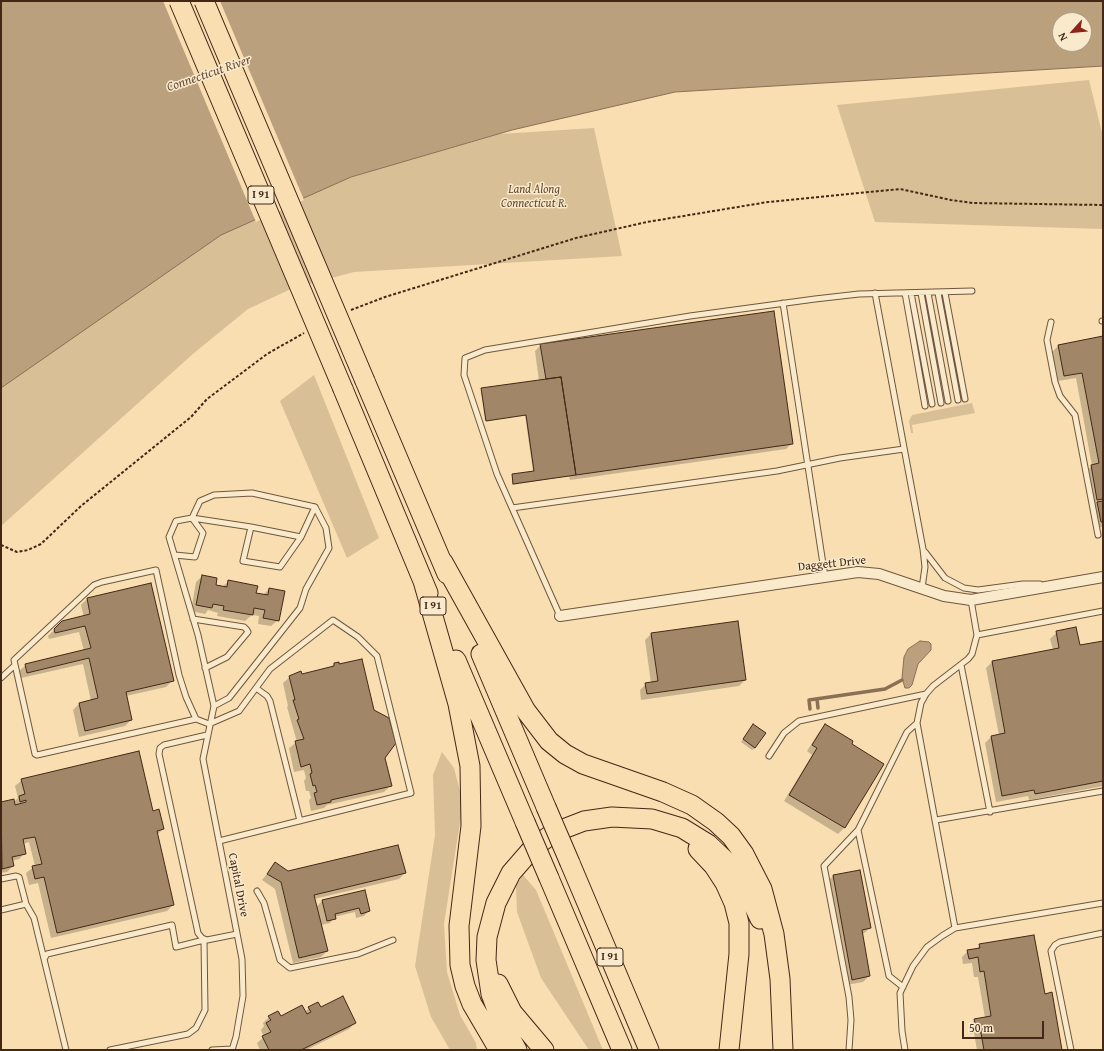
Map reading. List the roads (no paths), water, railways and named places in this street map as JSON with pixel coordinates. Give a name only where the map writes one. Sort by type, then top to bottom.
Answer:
[{"type":"highway","name":"I 91","points":[[179,1],[622,1050]]},
{"type":"highway","name":"I 91","points":[[204,1],[649,1050]]},
{"type":"highway","points":[[443,562],[523,706],[534,724],[549,741],[565,754],[584,764],[663,792],[692,805],[720,825],[744,854],[762,888],[771,920],[778,962],[783,1050]]},
{"type":"highway","points":[[423,581],[458,704],[470,766],[472,820],[459,930],[460,965],[464,986],[472,1004],[499,1050]]},
{"type":"highway","points":[[517,1050],[497,1012],[491,994],[487,972],[488,937],[493,913],[500,893],[517,865],[545,838],[568,826],[584,821],[620,817],[652,819],[682,828],[712,847],[735,870],[756,909],[771,950],[778,984],[782,1025]]},
{"type":"highway","points":[[620,817],[652,823],[678,835],[708,859],[720,874],[730,892],[738,923],[740,943],[729,1050]]},
{"type":"highway","points":[[500,893],[494,913],[490,937],[491,959],[496,980],[512,1012],[544,1050]]},
{"type":"street","name":"Daggett Drive","points":[[560,616],[858,572],[872,572],[956,599],[971,600],[1103,577]]},
{"type":"lane","points":[[560,616],[497,474],[464,375],[465,358],[493,348],[690,316],[875,293],[945,293],[972,291]]},
{"type":"lane","points":[[875,293],[923,549],[925,567],[922,588]]},
{"type":"lane","points":[[905,293],[924,406]]},
{"type":"lane","points":[[911,293],[932,404]]},
{"type":"lane","points":[[921,293],[941,403]]},
{"type":"lane","points":[[928,293],[948,402]]},
{"type":"lane","points":[[938,293],[958,400]]},
{"type":"lane","points":[[945,293],[966,399]]},
{"type":"lane","points":[[783,304],[825,577]]},
{"type":"lane","points":[[1051,322],[1047,340],[1055,382],[1060,396],[1075,415],[1098,535]]},
{"type":"lane","points":[[512,508],[770,472],[808,463],[904,449]]},
{"type":"lane","points":[[192,518],[200,501],[214,494],[252,493],[315,508],[326,528],[329,548],[306,589],[300,608],[229,698],[214,706],[193,619],[169,537],[176,521],[192,518],[251,527],[301,537]]},
{"type":"lane","points":[[251,527],[243,561],[280,567],[301,537],[315,508]]},
{"type":"lane","points":[[174,555],[195,558],[203,534],[192,518]]},
{"type":"lane","points":[[923,549],[931,562],[945,578],[957,586],[971,590],[1023,584],[1048,584],[1081,581]]},
{"type":"lane","points":[[196,719],[190,709],[179,675],[156,570],[94,585],[16,658],[15,665],[35,754],[37,755],[196,719],[209,724],[239,710],[270,669],[333,620],[358,637],[377,656],[411,793],[219,841]]},
{"type":"lane","points":[[955,928],[917,723],[921,703],[926,694],[933,686],[972,654],[977,635],[971,600]]},
{"type":"lane","points":[[977,635],[1103,611]]},
{"type":"lane","points":[[193,619],[244,627],[248,632],[227,657],[205,668]]},
{"type":"lane","points":[[961,664],[990,812]]},
{"type":"lane","points":[[1,678],[15,665]]},
{"type":"lane","points":[[256,688],[267,696],[270,701],[300,821]]},
{"type":"lane","points":[[769,756],[784,732],[799,721],[926,694]]},
{"type":"lane","name":"Capital Drive","points":[[214,706],[202,759],[242,959],[243,996],[236,1037],[232,1049]]},
{"type":"lane","points":[[850,1050],[851,1020],[849,997],[824,866],[858,830],[907,732],[917,723]]},
{"type":"lane","points":[[110,1050],[188,1034],[196,1028],[205,1010],[204,940],[198,933],[159,754],[160,748],[164,745],[207,735]]},
{"type":"lane","points":[[936,820],[990,812],[1103,791]]},
{"type":"lane","points":[[858,830],[889,976],[903,987]]},
{"type":"lane","points":[[1,879],[16,876],[19,877],[26,904],[34,918],[66,1050]]},
{"type":"lane","points":[[257,891],[264,903],[280,960],[290,968],[358,954],[393,940]]},
{"type":"lane","points":[[905,1050],[902,1031],[900,993],[913,966],[927,947],[955,928],[1103,903]]},
{"type":"lane","points":[[1,910],[26,904]]},
{"type":"lane","points":[[44,959],[47,954],[54,952],[172,925],[176,947],[237,934]]},
{"type":"lane","points":[[1071,1050],[1051,951],[1055,945],[1060,942],[1103,933]]},
{"type":"lane","points":[[212,1050],[232,1049]]},
{"type":"water","name":"Connecticut River","points":[[1,1],[1103,1],[1103,66],[675,92],[512,130],[351,177],[221,235],[1,388]]},
{"type":"water","points":[[920,641],[929,642],[931,644],[931,650],[918,664],[912,685],[909,688],[905,688],[902,678],[904,657],[908,649]]},
{"type":"waterway","points":[[810,709],[809,700],[885,689],[902,680]]},
{"type":"waterway","points":[[817,699],[818,708]]},
{"type":"park label","name":"Land Along Connecticut R.","points":[[534,197]]}]
